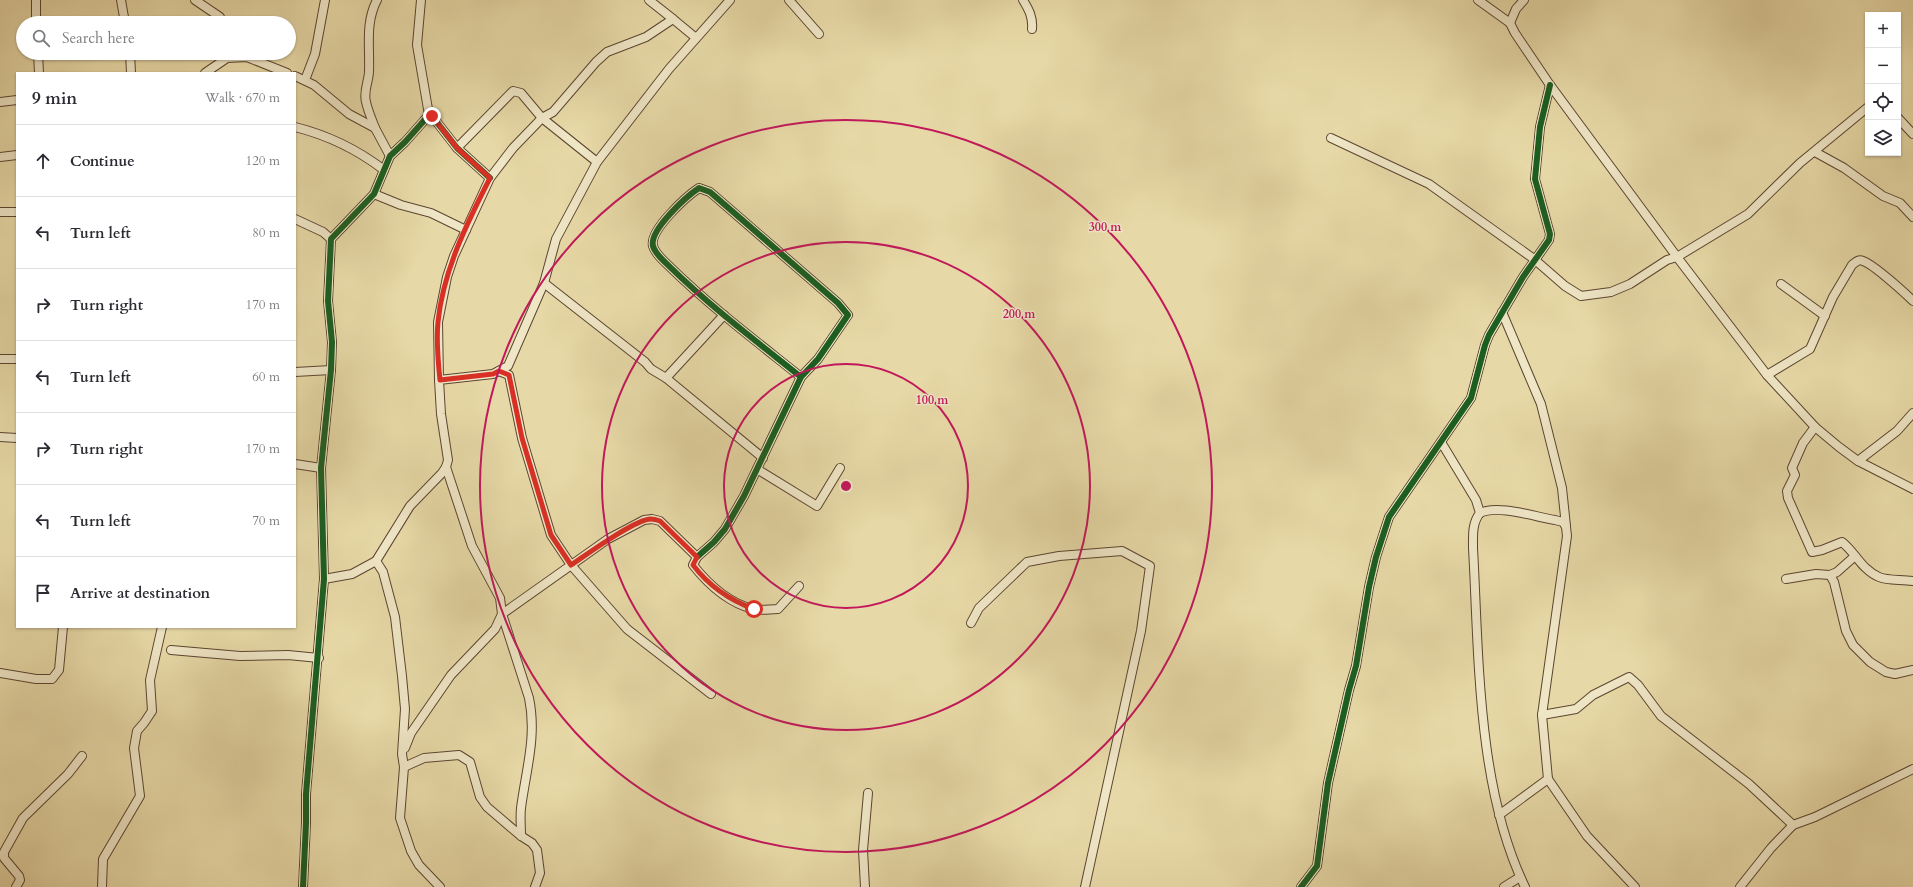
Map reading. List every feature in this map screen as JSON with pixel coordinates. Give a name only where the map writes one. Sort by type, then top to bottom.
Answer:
[{"type":"street","points":[[36,0],[36,16]]},
{"type":"street","points":[[121,0],[124,16]]},
{"type":"street","points":[[195,0],[219,16]]},
{"type":"street","points":[[305,80],[315,54],[325,0]]},
{"type":"street","points":[[377,0],[370,17],[368,32],[369,73],[365,101],[375,128],[390,156]]},
{"type":"street","points":[[422,0],[417,45],[429,115],[432,116],[457,148],[490,178]]},
{"type":"street","points":[[649,0],[696,38]]},
{"type":"street","points":[[440,380],[493,374],[508,366],[516,351],[544,283],[556,239],[597,162],[634,112],[730,0]]},
{"type":"street","points":[[790,0],[819,34]]},
{"type":"street","points":[[1023,0],[1031,13],[1033,21],[1032,29]]},
{"type":"street","points":[[1478,0],[1510,23],[1515,33],[1550,85],[1767,375],[1815,427],[1858,461],[1913,490]]},
{"type":"street","points":[[1510,23],[1516,9],[1524,0]]},
{"type":"street","points":[[324,579],[352,574],[376,561],[410,506],[446,467],[448,460],[441,414],[437,339],[442,297],[454,256],[490,178],[513,148],[542,118],[553,112],[596,62],[607,52],[646,37],[673,18]]},
{"type":"street","points":[[38,60],[39,72]]},
{"type":"street","points":[[130,60],[131,72]]},
{"type":"street","points":[[206,72],[220,60]]},
{"type":"street","points":[[254,60],[284,72]]},
{"type":"street","points":[[296,76],[314,85],[350,114],[375,128]]},
{"type":"street","points":[[1301,887],[1317,866],[1328,783],[1349,690],[1356,666],[1369,588],[1376,557],[1389,517],[1471,398],[1485,345],[1502,312],[1534,259],[1549,240],[1550,234],[1535,179],[1540,127],[1550,85]]},
{"type":"street","points":[[457,148],[513,91],[521,93],[542,118],[597,162]]},
{"type":"street","points":[[0,102],[16,100]]},
{"type":"street","points":[[1331,138],[1429,184],[1534,259],[1565,286],[1581,296],[1611,292],[1630,284],[1667,260],[1677,256],[1748,214],[1800,164],[1865,110]]},
{"type":"street","points":[[303,887],[306,836],[306,794],[324,579],[321,468],[331,370],[332,342],[328,301],[332,239],[374,194],[390,156],[405,142],[429,115]]},
{"type":"street","points":[[1900,120],[1913,134]]},
{"type":"street","points":[[296,127],[335,141],[366,156],[384,170]]},
{"type":"street","points":[[1815,152],[1844,168],[1883,196],[1900,203],[1913,217]]},
{"type":"street","points":[[0,157],[16,155]]},
{"type":"street","points":[[799,586],[778,609],[754,609],[734,602],[703,577],[693,565],[697,557],[714,542],[725,529],[763,458],[801,376],[818,359],[848,315],[838,303],[710,192],[699,188],[690,194],[656,232],[653,240],[653,246],[656,252],[683,279],[724,315],[801,376]]},
{"type":"street","points":[[374,194],[401,205],[431,213],[466,230]]},
{"type":"street","points":[[0,212],[16,212]]},
{"type":"street","points":[[296,219],[323,232],[332,239]]},
{"type":"street","points":[[1767,375],[1810,348],[1833,297],[1852,265],[1857,261],[1862,260],[1870,265],[1913,301]]},
{"type":"street","points":[[544,283],[645,362],[651,369],[666,378],[763,458]]},
{"type":"street","points":[[1781,284],[1825,316]]},
{"type":"street","points":[[1502,312],[1541,404],[1562,488],[1567,536],[1542,715],[1548,779],[1587,836],[1635,887]]},
{"type":"street","points":[[666,378],[724,315]]},
{"type":"street","points":[[0,359],[16,359]]},
{"type":"street","points":[[296,372],[331,370]]},
{"type":"street","points":[[499,371],[509,375],[522,438],[551,535],[571,565],[628,629],[711,694]]},
{"type":"street","points":[[1858,461],[1897,431],[1913,413]]},
{"type":"street","points":[[1815,427],[1803,443],[1792,468],[1795,475],[1787,491],[1791,505],[1806,535],[1812,552],[1822,550],[1842,542],[1866,569],[1880,578],[1903,579],[1913,582]]},
{"type":"street","points":[[0,437],[16,438]]},
{"type":"street","points":[[1441,442],[1476,500],[1480,513]]},
{"type":"street","points":[[296,464],[321,468]]},
{"type":"street","points":[[446,467],[472,546],[500,598],[502,614],[529,698],[532,712],[531,754],[521,809],[521,836]]},
{"type":"street","points":[[757,469],[817,506],[840,468]]},
{"type":"street","points":[[1525,887],[1520,877],[1499,815],[1482,701],[1473,529],[1475,520],[1480,513],[1486,510],[1504,511],[1555,520],[1563,522],[1566,527]]},
{"type":"street","points":[[402,754],[412,733],[451,675],[495,629],[502,614],[608,539],[644,520],[652,518],[660,521],[697,557]]},
{"type":"street","points":[[971,623],[979,608],[1027,562],[1059,556],[1122,552],[1150,566],[1141,631],[1085,887]]},
{"type":"street","points":[[1786,579],[1816,574],[1830,575],[1837,572],[1855,556]]},
{"type":"street","points":[[376,561],[383,572],[395,617],[405,709],[402,754],[404,767],[400,818],[405,836],[419,865],[440,887]]},
{"type":"street","points":[[1830,575],[1834,582],[1846,631],[1853,645],[1870,662],[1886,672],[1895,674],[1913,670]]},
{"type":"street","points":[[0,673],[36,679],[52,679],[59,670],[63,628]]},
{"type":"street","points":[[102,887],[103,859],[140,796],[134,748],[137,731],[152,711],[150,680],[162,628]]},
{"type":"street","points":[[171,650],[240,656],[288,656],[318,658]]},
{"type":"street","points":[[1542,715],[1576,709],[1593,695],[1629,678],[1638,685],[1662,716],[1749,784],[1793,825]]},
{"type":"street","points":[[404,767],[424,758],[459,755],[470,762],[480,797],[487,807],[521,836],[532,842],[537,850],[540,873],[535,887]]},
{"type":"street","points":[[16,887],[20,880],[19,876],[4,858],[4,852],[22,818],[68,774],[82,756]]},
{"type":"street","points":[[1740,887],[1771,848],[1793,825],[1815,817],[1913,769]]},
{"type":"street","points":[[1499,815],[1548,779]]},
{"type":"street","points":[[865,887],[862,850],[868,793]]},
{"type":"street","points":[[1504,887],[1520,877]]},
{"type":"cycle path","points":[[1301,887],[1317,866],[1328,783],[1349,690],[1356,666],[1369,587],[1376,557],[1389,517],[1471,398],[1489,335],[1523,277],[1549,240],[1550,234],[1535,179],[1540,127],[1550,85]]},
{"type":"cycle path","points":[[303,887],[306,794],[324,579],[321,468],[331,370],[332,342],[328,301],[331,239],[374,194],[390,156],[405,142],[429,115],[432,116],[457,148],[490,178]]},
{"type":"cycle path","points":[[697,557],[714,542],[725,529],[744,496],[801,377],[818,359],[848,315],[838,303],[710,192],[699,188],[686,198],[670,214],[657,231],[653,239],[654,249],[658,255],[701,296],[801,377]]},
{"type":"route","points":[[432,116],[457,148],[490,178],[454,256],[442,297],[437,339],[440,380],[493,374],[499,371],[509,375],[522,438],[551,535],[571,565],[608,539],[644,520],[652,518],[660,521],[697,557],[693,565],[703,577],[734,602],[754,609]]}]
